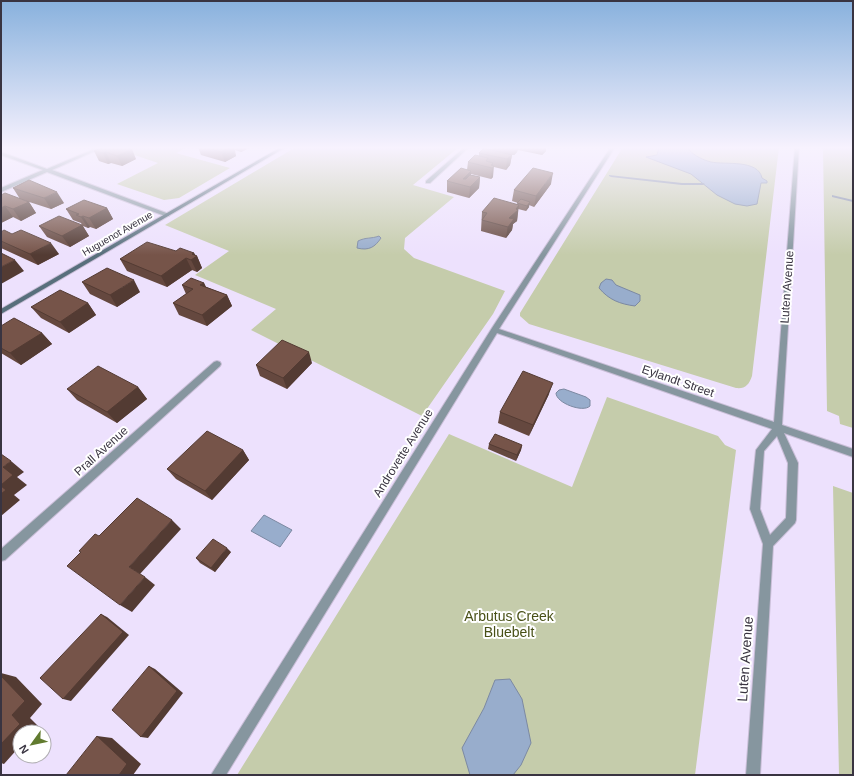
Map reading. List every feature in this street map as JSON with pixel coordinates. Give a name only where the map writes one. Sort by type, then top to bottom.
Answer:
[{"type":"street","points":[[1,190],[16,183]]},
{"type":"street","points":[[82,183],[167,215]]},
{"type":"street","name":"Huguenot Avenue","points":[[1,312],[222,183]]},
{"type":"street","name":"Androvette Avenue","points":[[218,775],[495,330],[590,183]]},
{"type":"street","name":"Luten Avenue","points":[[768,544],[791,520],[793,463],[778,428],[795,183]]},
{"type":"street","name":"Eylandt Street","points":[[495,330],[853,453]]},
{"type":"street","name":"Prall Avenue","points":[[1,556],[217,364]]},
{"type":"street","name":"Luten Avenue","points":[[753,775],[768,544],[755,509],[760,450],[778,428]]},
{"type":"green space","points":[[204,183],[179,198],[164,200],[117,184]]},
{"type":"green space","points":[[235,183],[415,183],[413,185],[454,197],[405,238],[404,249],[414,258],[505,291],[493,314],[422,416],[251,330],[276,309],[195,275],[229,251],[165,225]]},
{"type":"green space","points":[[601,183],[775,183],[752,376],[750,382],[744,387],[736,388],[529,324],[520,316],[520,313]]},
{"type":"green space","points":[[824,183],[853,183],[853,428],[840,424],[839,416],[827,411]]},
{"type":"green space","name":"Arbutus Creek Bluebelt","points":[[607,397],[718,436],[725,445],[736,450],[695,775],[237,775],[449,434],[572,487]]},
{"type":"green space","points":[[833,486],[853,493],[853,775],[839,775]]},
{"type":"water","points":[[702,183],[761,183],[757,204],[747,206],[735,204],[717,195]]},
{"type":"water","points":[[379,236],[381,238],[371,248],[357,248],[358,241]]},
{"type":"water","points":[[606,279],[612,280],[616,285],[640,295],[640,301],[635,306],[620,303],[611,298],[599,288],[601,283]]},
{"type":"water","points":[[564,389],[586,397],[590,400],[590,406],[587,408],[576,408],[560,400],[556,393],[559,390]]},
{"type":"water","points":[[264,515],[292,530],[280,547],[251,531]]},
{"type":"water","points":[[510,679],[522,699],[531,743],[521,765],[513,775],[470,775],[462,748],[484,708],[495,680]]},
{"type":"building","points":[[23,183],[36,183],[57,192],[44,198],[13,188]]},
{"type":"building","points":[[455,183],[474,183],[470,187]]},
{"type":"building","points":[[520,183],[545,183],[536,196],[514,190]]},
{"type":"building","points":[[5,193],[29,202],[13,209],[5,206],[1,208],[1,195]]},
{"type":"building","points":[[494,198],[519,205],[516,209],[518,210],[509,218],[514,219],[508,227],[482,220],[487,213],[482,212]]},
{"type":"building","points":[[521,199],[530,202],[527,206],[517,203]]},
{"type":"building","points":[[84,200],[107,208],[89,218],[83,216],[81,217],[76,215],[79,214],[66,209]]},
{"type":"building","points":[[59,216],[82,225],[62,236],[39,226]]},
{"type":"building","points":[[4,230],[12,234],[21,230],[51,243],[30,254],[1,241],[1,232]]},
{"type":"building","points":[[147,242],[176,251],[180,248],[194,253],[192,254],[197,256],[191,260],[186,258],[161,276],[120,259]]},
{"type":"building","points":[[1,253],[15,260],[1,267]]},
{"type":"building","points":[[107,268],[134,280],[110,295],[82,282]]},
{"type":"building","points":[[191,278],[204,283],[200,285],[227,295],[202,315],[173,303],[193,289],[182,285]]},
{"type":"building","points":[[60,290],[88,303],[60,322],[31,307]]},
{"type":"building","points":[[14,318],[42,333],[10,353],[1,348],[1,326]]},
{"type":"building","points":[[282,340],[309,352],[283,378],[256,365]]},
{"type":"building","points":[[98,366],[138,387],[107,412],[67,389]]},
{"type":"building","points":[[523,371],[553,383],[533,425],[500,412]]},
{"type":"building","points":[[207,431],[243,450],[205,491],[167,469]]},
{"type":"building","points":[[495,434],[522,445],[517,455],[489,444]]},
{"type":"building","points":[[1,454],[11,461],[3,467],[13,475],[1,485]]},
{"type":"building","points":[[1,486],[6,490],[1,494]]},
{"type":"building","points":[[137,498],[172,520],[129,567],[145,577],[120,605],[67,566],[81,552],[79,551],[95,534],[99,536]]},
{"type":"building","points":[[213,539],[227,548],[211,568],[196,558]]},
{"type":"building","points":[[101,614],[123,632],[63,699],[40,678]]},
{"type":"building","points":[[149,666],[177,691],[141,737],[112,710]]},
{"type":"building","points":[[1,676],[25,701],[12,715],[20,724],[12,724],[12,732],[1,744]]},
{"type":"building","points":[[97,736],[127,764],[119,775],[66,775]]},
{"type":"waterway","points":[[675,183],[703,184]]},
{"type":"waterway","points":[[834,196],[853,201]]}]
